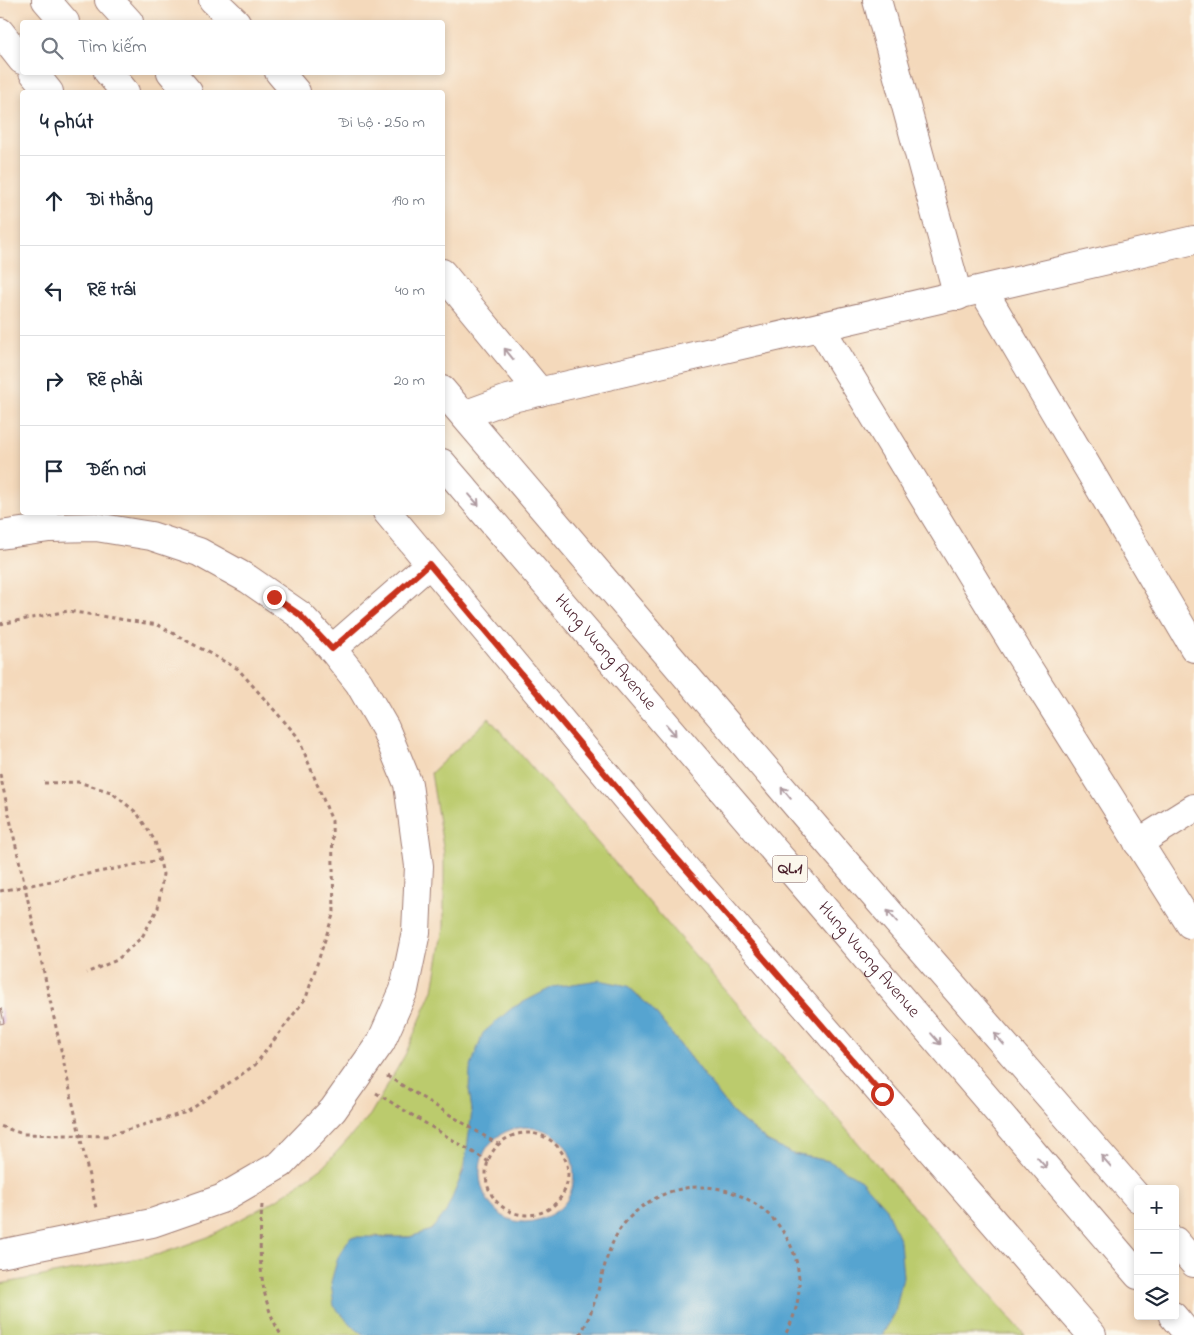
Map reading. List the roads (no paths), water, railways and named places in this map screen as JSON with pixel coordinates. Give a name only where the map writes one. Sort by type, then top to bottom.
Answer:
[{"type":"main road","points":[[46,0],[63,20]]},
{"type":"main road","points":[[109,0],[126,20]]},
{"type":"main road","points":[[213,0],[234,20]]},
{"type":"main road","points":[[877,0],[971,293],[1194,648]]},
{"type":"main road","points":[[0,32],[20,57]]},
{"type":"main road","points":[[35,75],[47,90]]},
{"type":"main road","points":[[111,75],[123,90]]},
{"type":"main road","points":[[174,75],[186,90]]},
{"type":"main road","points":[[282,75],[294,90]]},
{"type":"main road","points":[[464,415],[508,399],[1194,240]]},
{"type":"main road","points":[[445,277],[540,392]]},
{"type":"main road","points":[[820,327],[1018,652],[1190,924]]},
{"type":"main road","name":"QL.1","points":[[445,393],[833,848],[1134,1193]]},
{"type":"main road","name":"Hung Vuong Avenue","points":[[445,466],[1134,1270]]},
{"type":"main road","points":[[389,515],[659,838],[1092,1335]]},
{"type":"main road","points":[[0,535],[49,528],[96,527],[151,536],[199,552],[248,579],[300,615],[332,649],[358,683],[385,728],[408,784],[419,866],[416,932],[404,990],[381,1042],[334,1110],[281,1164],[221,1199],[152,1223],[0,1254]]},
{"type":"main road","points":[[332,649],[429,564]]},
{"type":"main road","points":[[1138,843],[1194,808]]},
{"type":"main road","points":[[1179,1246],[1194,1263]]},
{"type":"main road","points":[[1176,1320],[1189,1335]]},
{"type":"water","points":[[599,980],[628,986],[653,1010],[733,1113],[768,1142],[793,1154],[829,1161],[861,1180],[885,1207],[900,1241],[903,1277],[895,1313],[882,1335],[364,1335],[351,1325],[334,1306],[331,1282],[338,1257],[351,1237],[410,1237],[431,1230],[446,1212],[464,1170],[472,1111],[469,1089],[470,1069],[483,1033],[512,1008],[553,987]],"holes":[[[525,1127],[547,1131],[561,1141],[571,1156],[574,1174],[571,1192],[562,1206],[543,1218],[523,1222],[506,1217],[492,1207],[483,1191],[480,1174],[483,1156],[492,1141],[512,1129]]]}]
